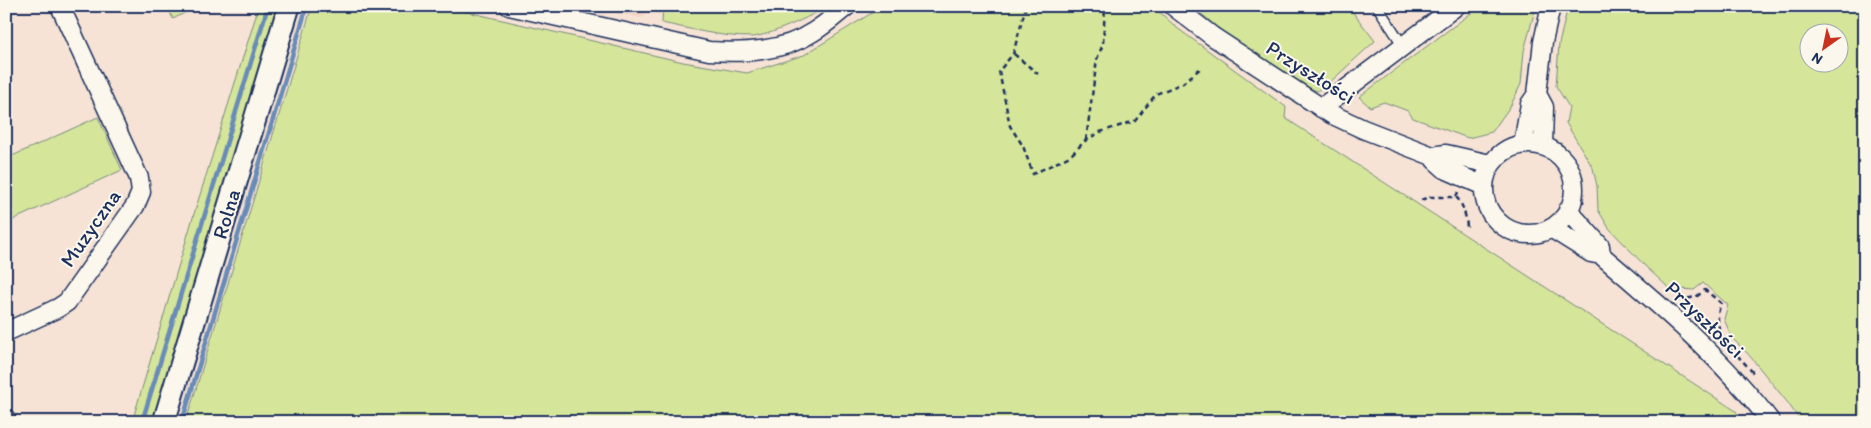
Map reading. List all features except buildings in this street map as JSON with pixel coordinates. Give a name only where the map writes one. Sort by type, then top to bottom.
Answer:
[{"type":"street","name":"Muzyczna","points":[[6,332],[58,308],[66,302],[135,206],[141,192],[139,178],[60,6]]},
{"type":"street","name":"Rolna","points":[[164,422],[289,6]]},
{"type":"street","points":[[509,6],[709,51],[733,53],[786,45],[813,33],[847,6]]},
{"type":"street","name":"Przyszłości","points":[[1173,6],[1212,36],[1321,108],[1362,129],[1435,158],[1445,169],[1484,186]]},
{"type":"street","points":[[1321,108],[1456,6]]},
{"type":"street","points":[[1523,144],[1530,104],[1537,94],[1543,42],[1552,6]]},
{"type":"street","points":[[1537,94],[1544,107],[1550,144],[1572,175],[1576,209],[1564,216],[1551,228],[1537,233],[1526,234],[1506,228],[1492,216],[1485,200],[1484,186],[1490,164],[1504,150],[1523,144],[1550,144]]},
{"type":"street","name":"Przyszłości","points":[[1435,158],[1438,155],[1446,154],[1490,164]]},
{"type":"street","name":"Przyszłości","points":[[1576,209],[1600,246],[1601,255]]},
{"type":"street","name":"Przyszłości","points":[[1551,228],[1591,253],[1601,255],[1705,347],[1753,398],[1771,422]]},
{"type":"lane","points":[[1377,6],[1404,47]]},
{"type":"path","points":[[1026,6],[1013,54],[999,71],[1010,126],[1023,146],[1032,174],[1070,156],[1086,141],[1100,132],[1136,121],[1156,94],[1182,83],[1202,67]]},
{"type":"path","points":[[1086,141],[1097,59],[1103,44],[1105,6]]},
{"type":"path","points":[[1013,54],[1038,74]]},
{"type":"path","points":[[1550,144],[1577,163],[1581,174],[1576,209]]},
{"type":"path","points":[[1456,198],[1459,189]]},
{"type":"path","points":[[1421,200],[1429,198],[1456,198],[1460,201],[1467,229]]},
{"type":"path","points":[[1675,300],[1686,300],[1696,297],[1705,290],[1721,303],[1717,314],[1718,328],[1728,344],[1757,378]]},
{"type":"shaded area","points":[[583,6],[663,6],[661,15],[647,12],[641,18]]},
{"type":"green space","points":[[167,6],[198,6],[173,19]]},
{"type":"green space","points":[[259,6],[281,6],[158,422],[132,422],[194,214]]},
{"type":"green space","points":[[312,6],[442,6],[683,62],[747,73],[804,55],[883,6],[1153,6],[1177,28],[1286,107],[1285,118],[1736,411],[1742,422],[186,422]]},
{"type":"green space","points":[[663,6],[826,6],[790,25],[767,34],[740,37],[662,23]]},
{"type":"green space","points":[[1192,6],[1348,6],[1375,41],[1328,84],[1317,91],[1223,32]]},
{"type":"green space","points":[[1471,6],[1536,6],[1524,51],[1521,84],[1511,105],[1492,132],[1468,138],[1413,118],[1408,111],[1384,102],[1370,107],[1359,97],[1474,11]]},
{"type":"green space","points":[[1568,6],[1865,6],[1865,422],[1801,422],[1749,355],[1732,338],[1724,319],[1728,305],[1703,283],[1694,290],[1669,288],[1609,228],[1598,210],[1597,186],[1593,168],[1566,123],[1569,107],[1556,86],[1559,44]]},
{"type":"green space","points":[[98,117],[122,170],[6,223],[6,150],[10,157]]},
{"type":"waterway","points":[[142,422],[268,6]]},
{"type":"waterway","points":[[182,422],[307,6]]}]
